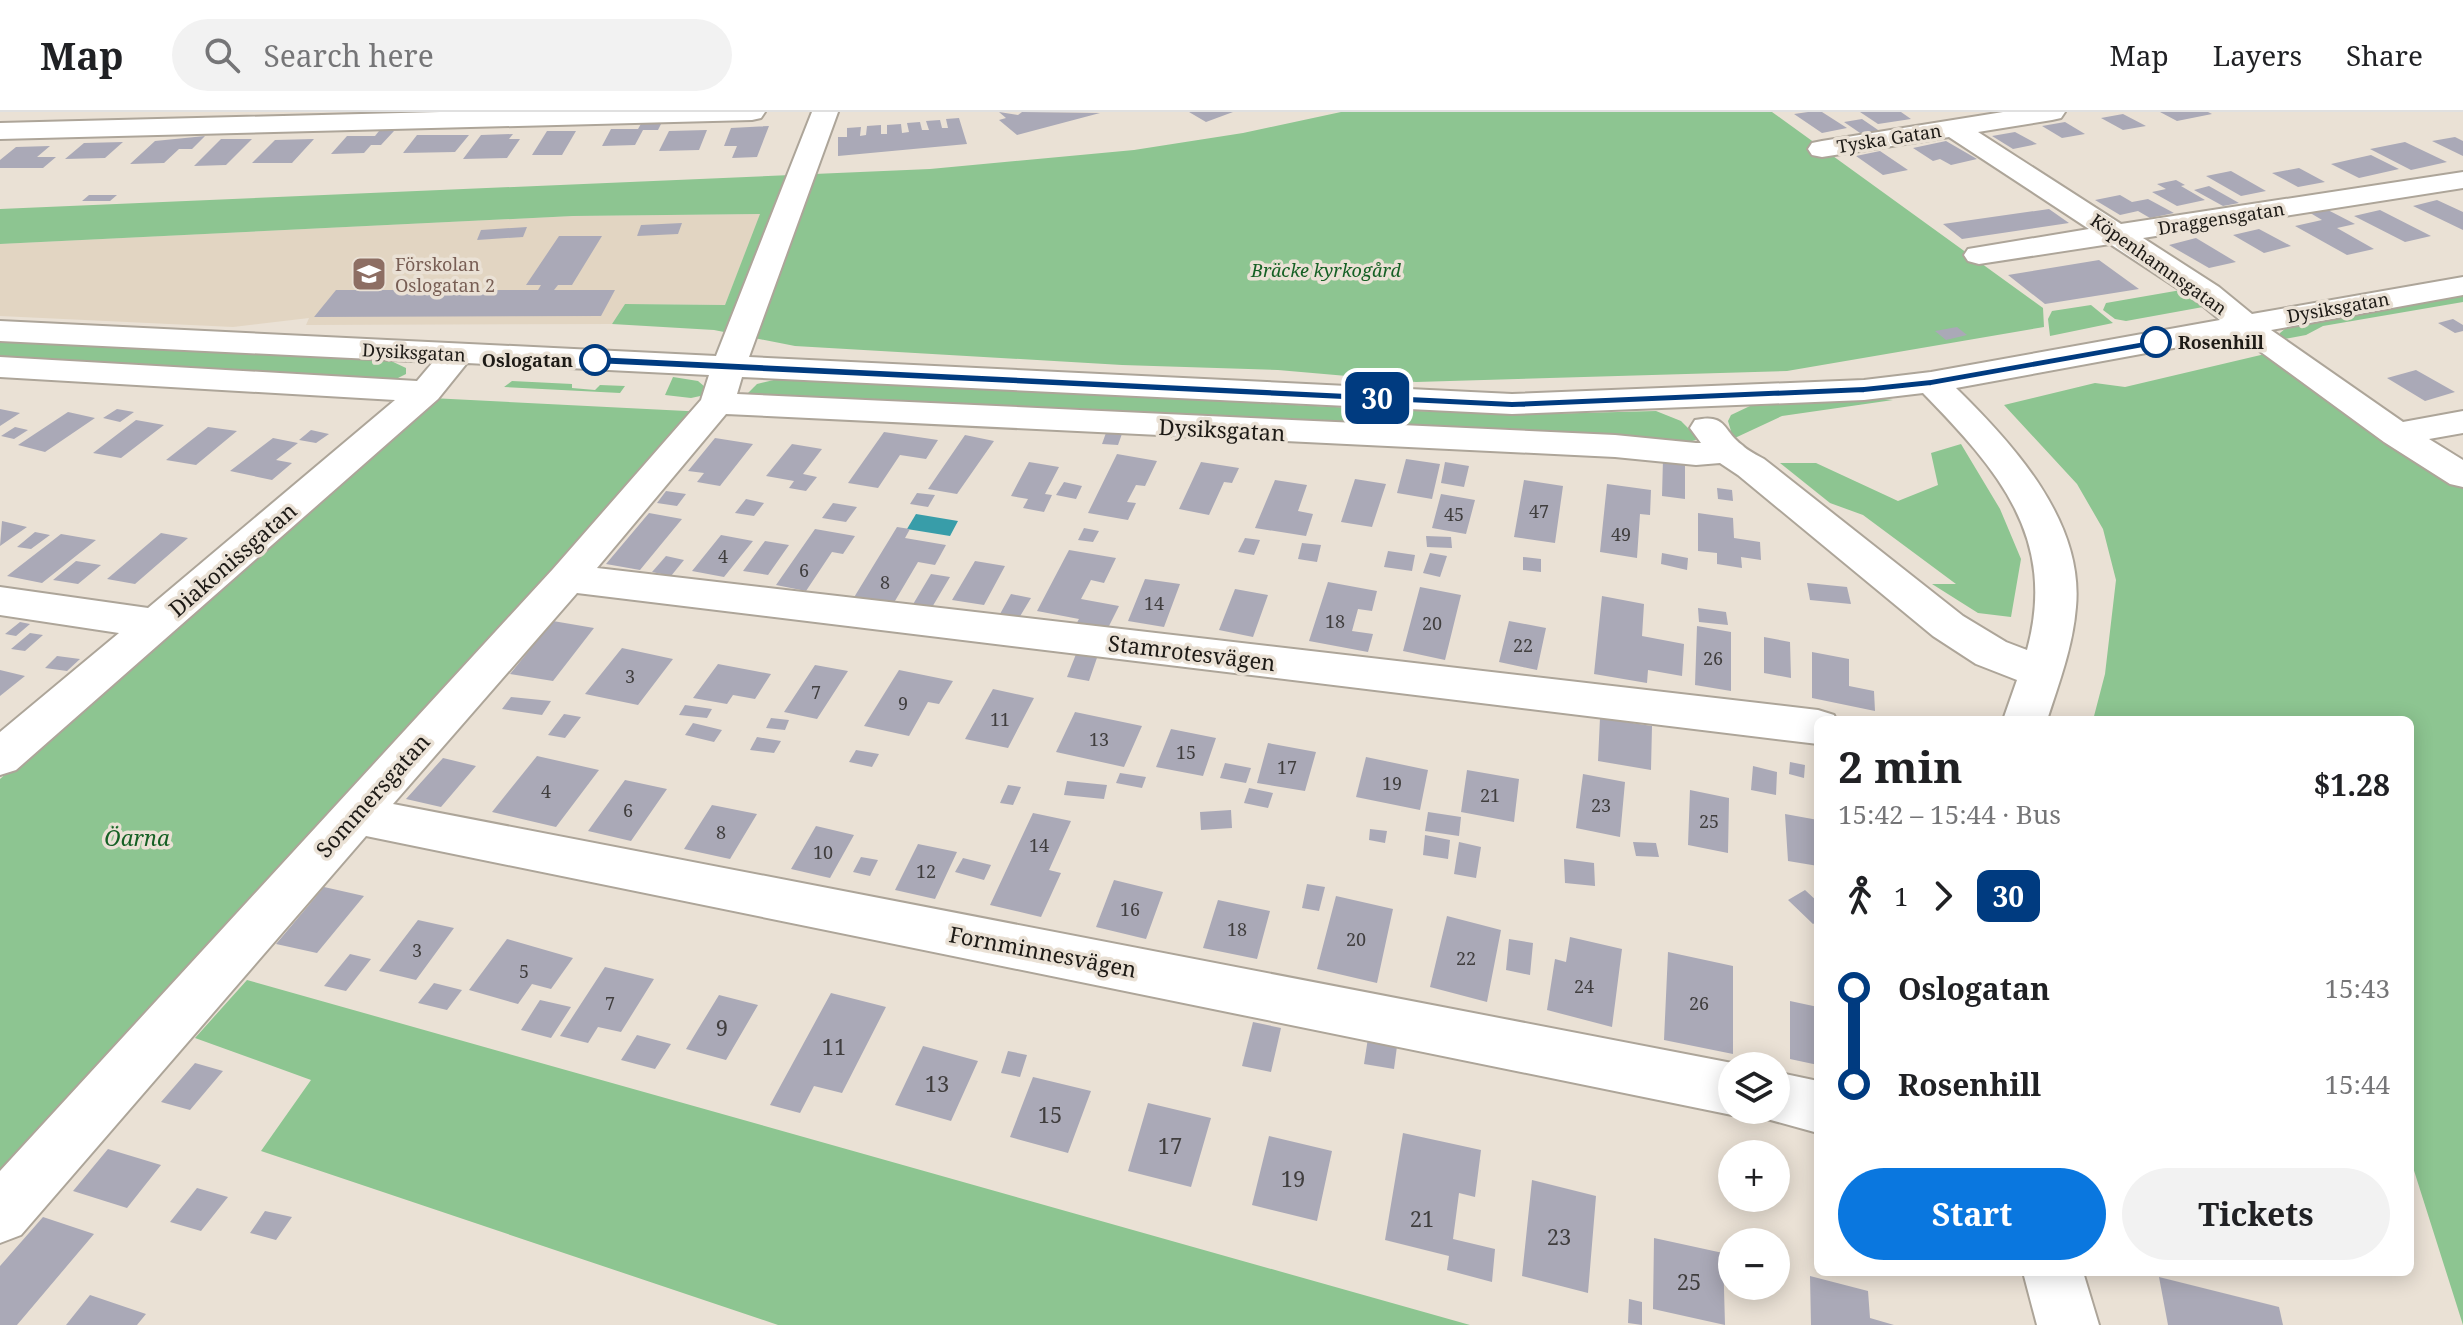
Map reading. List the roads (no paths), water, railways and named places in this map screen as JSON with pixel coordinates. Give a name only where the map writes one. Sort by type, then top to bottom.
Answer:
[{"type":"street","points":[[8,131],[41,112]]},
{"type":"street","points":[[8,131],[752,112]]},
{"type":"street","points":[[722,384],[825,112]]},
{"type":"street","name":"Tyska Gatan","points":[[1822,149],[2052,112]]},
{"type":"street","name":"Köpenhamnsgatan","points":[[1955,129],[2208,294],[2274,349],[2463,476]]},
{"type":"street","name":"Draggensgatan","points":[[1979,255],[2463,180]]},
{"type":"street","name":"Dysiksgatan","points":[[722,384],[1512,404],[1864,390],[1931,382],[2463,286]]},
{"type":"street","name":"Dysiksgatan","points":[[0,331],[457,354],[722,384],[1256,431],[1599,445],[1696,454],[1727,452]]},
{"type":"street","name":"Diakonissgatan","points":[[0,758],[426,392],[457,354]]},
{"type":"street","name":"Dysiksgatan","points":[[0,367],[426,392]]},
{"type":"street","points":[[1931,382],[1996,452],[2020,485],[2041,525],[2055,563],[2057,589],[2054,621],[2026,716]]},
{"type":"street","name":"Sommersgatan","points":[[0,1214],[567,578],[722,384]]},
{"type":"street","points":[[1692,398],[1715,441],[1727,452],[1751,467],[1948,626],[1991,653],[2040,672]]},
{"type":"street","points":[[2397,434],[2463,422]]},
{"type":"street","name":"Stamrotesvägen","points":[[567,578],[1814,727]]},
{"type":"street","points":[[0,601],[156,624]]},
{"type":"street","name":"Fornminnesvägen","points":[[354,815],[1718,1086]]},
{"type":"street","points":[[1790,1101],[1814,1106]]},
{"type":"street","points":[[2054,1276],[2068,1325]]},
{"type":"water","points":[[916,514],[958,521],[950,536],[907,529]]},
{"type":"place","name":"Förskolan Oslogatan 2","points":[[369,274]]},
{"type":"place","name":"Rosenhill","points":[[2156,342]]},
{"type":"place","name":"Oslogatan","points":[[595,360]]},
{"type":"park label","name":"Bräcke kyrkogård","points":[[1326,270]]},
{"type":"park label","name":"Öarna","points":[[137,837]]}]
